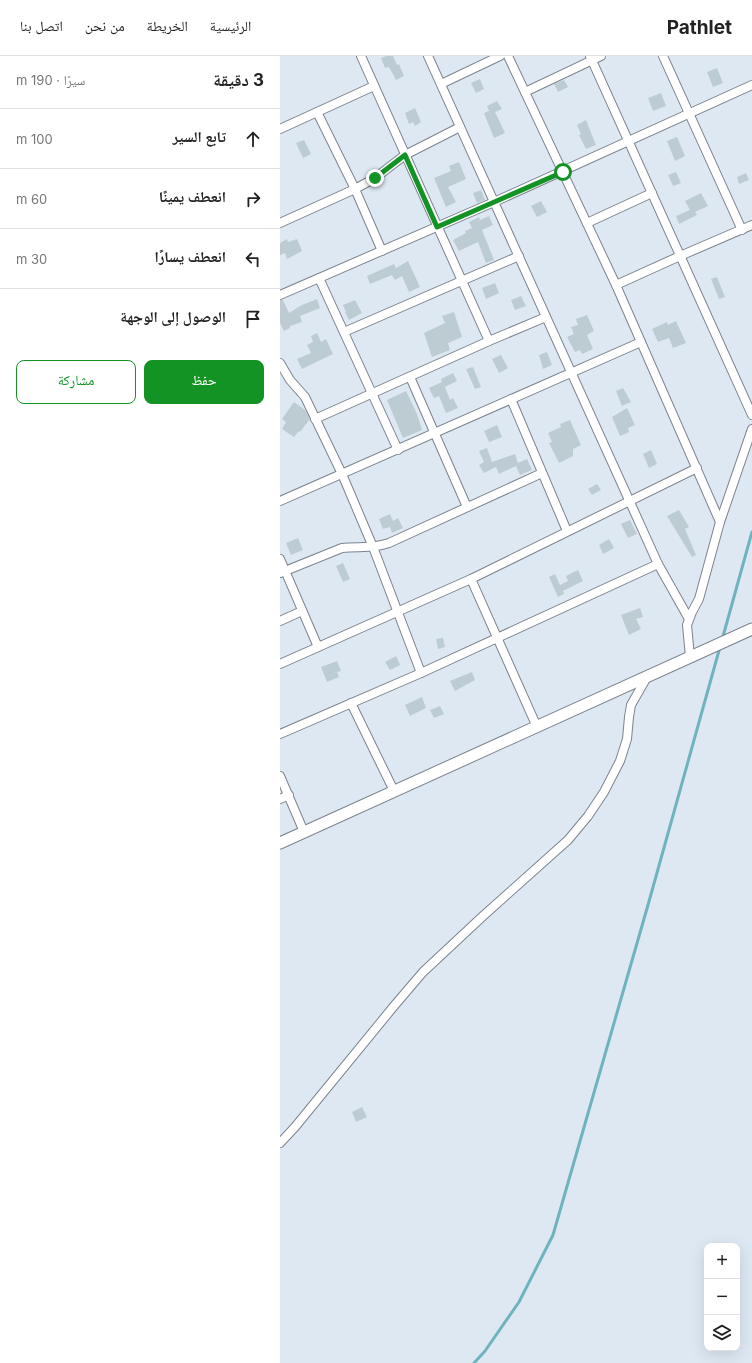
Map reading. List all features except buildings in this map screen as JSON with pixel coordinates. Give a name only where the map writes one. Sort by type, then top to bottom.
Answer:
[{"type":"main road","points":[[280,843],[752,629]]},
{"type":"street","points":[[361,56],[489,341]]},
{"type":"street","points":[[428,56],[658,564],[689,619]]},
{"type":"street","points":[[441,84],[500,56]]},
{"type":"street","points":[[508,56],[616,285],[720,522]]},
{"type":"street","points":[[525,92],[591,58],[601,56]]},
{"type":"street","points":[[663,56],[742,230]]},
{"type":"street","points":[[591,58],[752,415]]},
{"type":"street","points":[[280,295],[563,172],[629,140],[752,85]]},
{"type":"street","points":[[280,129],[374,86]]},
{"type":"street","points":[[317,112],[355,189],[382,251]]},
{"type":"street","points":[[280,223],[355,189],[375,178],[405,155],[460,127]]},
{"type":"street","points":[[587,223],[652,193]]},
{"type":"street","points":[[616,285],[752,225]]},
{"type":"street","points":[[344,332],[519,256]]},
{"type":"street","points":[[320,278],[398,450]]},
{"type":"street","points":[[315,419],[546,317]]},
{"type":"street","points":[[280,501],[641,342]]},
{"type":"street","points":[[280,364],[290,380],[305,396],[342,474],[373,547],[421,673]]},
{"type":"street","points":[[410,377],[467,507]]},
{"type":"street","points":[[511,399],[567,531]]},
{"type":"street","points":[[690,657],[687,630],[689,619],[699,599],[720,522],[752,429]]},
{"type":"street","points":[[280,664],[471,579],[697,468]]},
{"type":"street","points":[[282,572],[342,548],[351,546],[373,547],[389,543],[542,473]]},
{"type":"street","points":[[280,559],[282,572],[318,647]]},
{"type":"street","points":[[280,734],[421,673],[658,564]]},
{"type":"street","points":[[471,579],[537,727]]},
{"type":"street","points":[[280,621],[302,611]]},
{"type":"street","points":[[280,1143],[424,972],[483,916],[568,840],[588,816],[604,792],[620,761],[627,739],[631,705],[647,676]]},
{"type":"street","points":[[351,703],[394,791]]},
{"type":"street","points":[[280,776],[304,832]]},
{"type":"street","points":[[280,799],[288,795]]},
{"type":"waterway","points":[[722,640],[752,532]]},
{"type":"waterway","points":[[474,1363],[485,1351],[519,1302],[553,1235],[648,905],[720,647]]},
{"type":"route","points":[[375,178],[405,155],[437,227],[563,172]]}]
